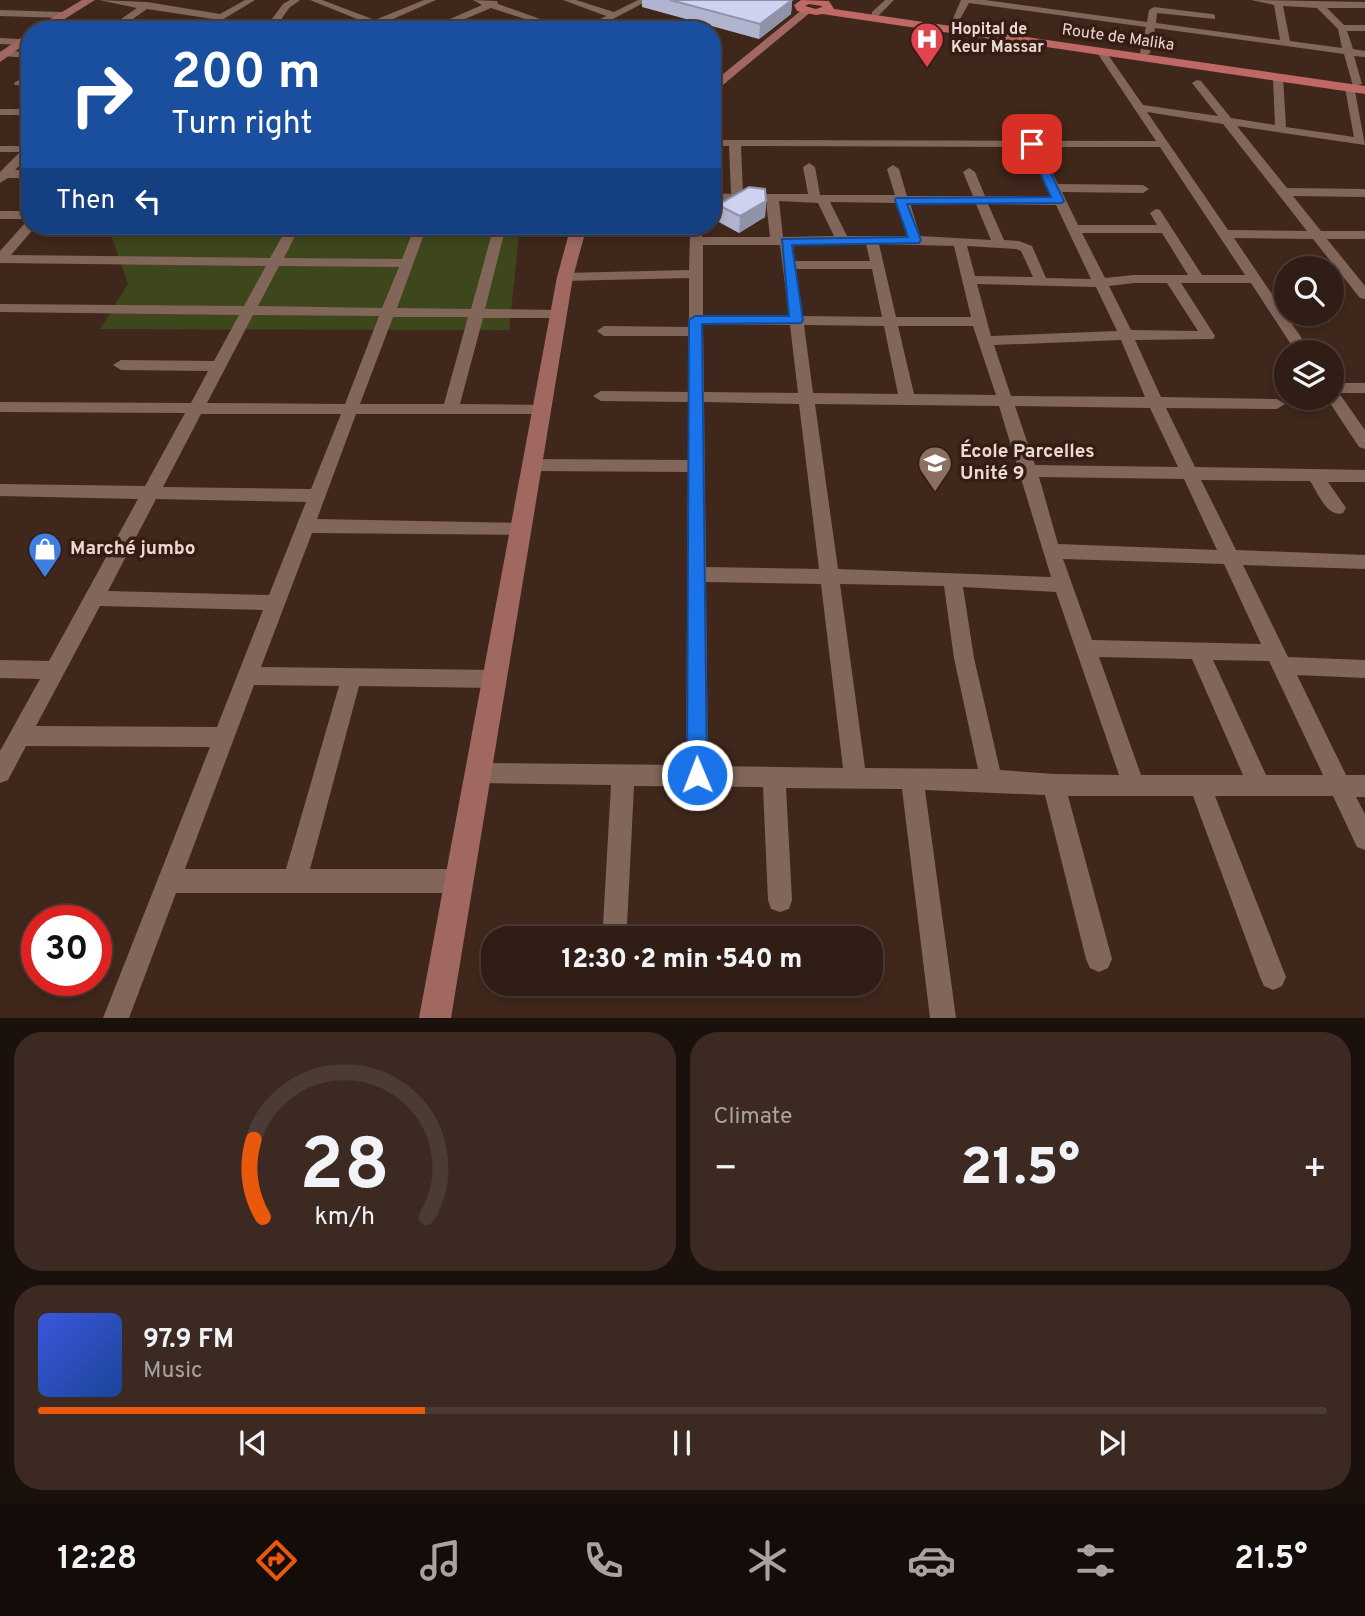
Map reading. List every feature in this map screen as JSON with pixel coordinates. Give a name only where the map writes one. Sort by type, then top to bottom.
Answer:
[{"type":"main road","points":[[804,5],[825,5]]},
{"type":"main road","name":"Route de Malika","points":[[825,5],[1359,87]]},
{"type":"main road","name":"Route de Malika","points":[[825,5],[1101,51],[1359,87]]},
{"type":"street","points":[[15,13],[34,0]]},
{"type":"street","points":[[52,21],[90,0]]},
{"type":"street","points":[[103,0],[220,17]]},
{"type":"street","points":[[123,21],[156,0]]},
{"type":"street","points":[[216,21],[251,0]]},
{"type":"street","points":[[275,21],[286,6],[296,0]]},
{"type":"street","points":[[314,0],[372,21]]},
{"type":"street","points":[[395,0],[415,6]]},
{"type":"street","points":[[378,21],[432,0]]},
{"type":"street","points":[[477,0],[540,21]]},
{"type":"street","points":[[451,21],[500,0]]},
{"type":"street","points":[[567,0],[614,15]]},
{"type":"street","points":[[602,21],[645,0]]},
{"type":"street","points":[[875,14],[890,0]]},
{"type":"street","points":[[953,26],[966,0],[1090,12],[1152,25],[1365,54]]},
{"type":"street","points":[[1255,0],[1365,5]]},
{"type":"street","points":[[786,3],[804,5]]},
{"type":"street","points":[[1278,3],[1285,42]]},
{"type":"street","points":[[1137,107],[1363,142],[1359,87],[1342,27],[1316,3]]},
{"type":"street","points":[[286,6],[325,4]]},
{"type":"street","points":[[339,9],[350,5]]},
{"type":"street","points":[[721,79],[804,5]]},
{"type":"street","points":[[1145,53],[1154,5],[1213,13],[1211,33]]},
{"type":"street","points":[[0,13],[62,15]]},
{"type":"street","points":[[530,21],[534,19]]},
{"type":"street","points":[[1342,27],[1365,28]]},
{"type":"street","points":[[0,41],[21,39]]},
{"type":"street","points":[[2,56],[21,42]]},
{"type":"street","points":[[1101,51],[1161,144],[1296,340]]},
{"type":"street","points":[[2,56],[21,55]]},
{"type":"street","points":[[1278,77],[1281,130]]},
{"type":"street","points":[[1197,83],[1363,289]]},
{"type":"street","points":[[0,112],[21,112]]},
{"type":"street","points":[[721,143],[1161,144]]},
{"type":"street","points":[[735,143],[737,197]]},
{"type":"street","points":[[1032,144],[1126,335],[1189,474],[1281,659],[1365,839]]},
{"type":"street","points":[[0,149],[21,149]]},
{"type":"street","points":[[2,176],[21,158]]},
{"type":"street","points":[[809,167],[819,200],[842,240]]},
{"type":"street","points":[[893,169],[900,200],[915,240]]},
{"type":"street","points":[[969,172],[999,244]]},
{"type":"street","points":[[2,176],[21,175]]},
{"type":"street","points":[[721,197],[981,200],[1143,189]]},
{"type":"street","points":[[1284,192],[1365,193]]},
{"type":"street","points":[[772,198],[789,265],[855,777]]},
{"type":"street","points":[[1156,212],[1198,278]]},
{"type":"street","points":[[0,215],[21,215]]},
{"type":"street","points":[[1072,229],[1166,229]]},
{"type":"street","points":[[1222,234],[1365,235]]},
{"type":"street","points":[[0,259],[22,235]]},
{"type":"street","points":[[3,761],[20,736],[288,235]]},
{"type":"street","points":[[116,1017],[418,235]]},
{"type":"street","points":[[451,409],[498,235]]},
{"type":"street","points":[[435,1017],[565,277],[577,235]]},
{"type":"street","points":[[696,235],[697,775]]},
{"type":"street","points":[[721,235],[781,241],[915,240],[1019,245],[1027,249],[1042,283]]},
{"type":"street","points":[[872,240],[907,399]]},
{"type":"street","points":[[960,244],[979,321],[1029,471],[1051,551],[1134,785]]},
{"type":"street","points":[[0,259],[407,263]]},
{"type":"street","points":[[789,265],[877,265]]},
{"type":"street","points":[[565,277],[696,274]]},
{"type":"street","points":[[968,280],[1099,283],[1198,278],[1255,279]]},
{"type":"street","points":[[985,341],[1126,335],[1208,336],[1172,280]]},
{"type":"street","points":[[0,308],[559,314]]},
{"type":"street","points":[[604,331],[796,320],[979,321]]},
{"type":"street","points":[[121,365],[218,366]]},
{"type":"street","points":[[1344,388],[1365,388]]},
{"type":"street","points":[[601,396],[1274,404]]},
{"type":"street","points":[[0,407],[542,410]]},
{"type":"street","points":[[1343,410],[1365,443]]},
{"type":"street","points":[[533,465],[695,466]]},
{"type":"street","points":[[1029,471],[1365,476]]},
{"type":"street","points":[[1315,475],[1337,508]]},
{"type":"street","points":[[0,490],[317,496]]},
{"type":"street","points":[[305,526],[521,530]]},
{"type":"street","points":[[1051,551],[1365,562]]},
{"type":"street","points":[[695,574],[952,579],[1063,585]]},
{"type":"street","points":[[952,579],[964,658],[991,780]]},
{"type":"street","points":[[94,598],[276,603]]},
{"type":"street","points":[[1087,648],[1199,652],[1365,669]]},
{"type":"street","points":[[1199,652],[1259,785]]},
{"type":"street","points":[[0,669],[55,670]]},
{"type":"street","points":[[247,676],[495,679]]},
{"type":"street","points":[[295,880],[351,678]]},
{"type":"street","points":[[20,736],[223,737]]},
{"type":"street","points":[[479,773],[912,778],[1054,785],[1365,786]]},
{"type":"street","points":[[615,925],[623,776]]},
{"type":"street","points":[[774,778],[780,900]]},
{"type":"street","points":[[912,778],[943,1017]]},
{"type":"street","points":[[1054,785],[1099,959]]},
{"type":"street","points":[[1200,785],[1273,976]]},
{"type":"street","points":[[170,881],[460,881]]},
{"type":"green space","points":[[111,235],[519,235],[509,330],[100,329],[128,284]]},
{"type":"building","points":[[670,0],[792,0],[760,24]]},
{"type":"building","points":[[749,187],[765,189],[766,201],[740,216],[721,206],[721,203]]},
{"type":"place","name":"Hopital de Keur Massar","points":[[927,69]]},
{"type":"place","name":"École Parcelles Unité 9","points":[[935,493]]},
{"type":"place","name":"Marché jumbo","points":[[45,579]]},
{"type":"route","points":[[697,775],[695,320],[796,320],[786,241],[915,240],[900,200],[1058,201],[1032,144]]}]
